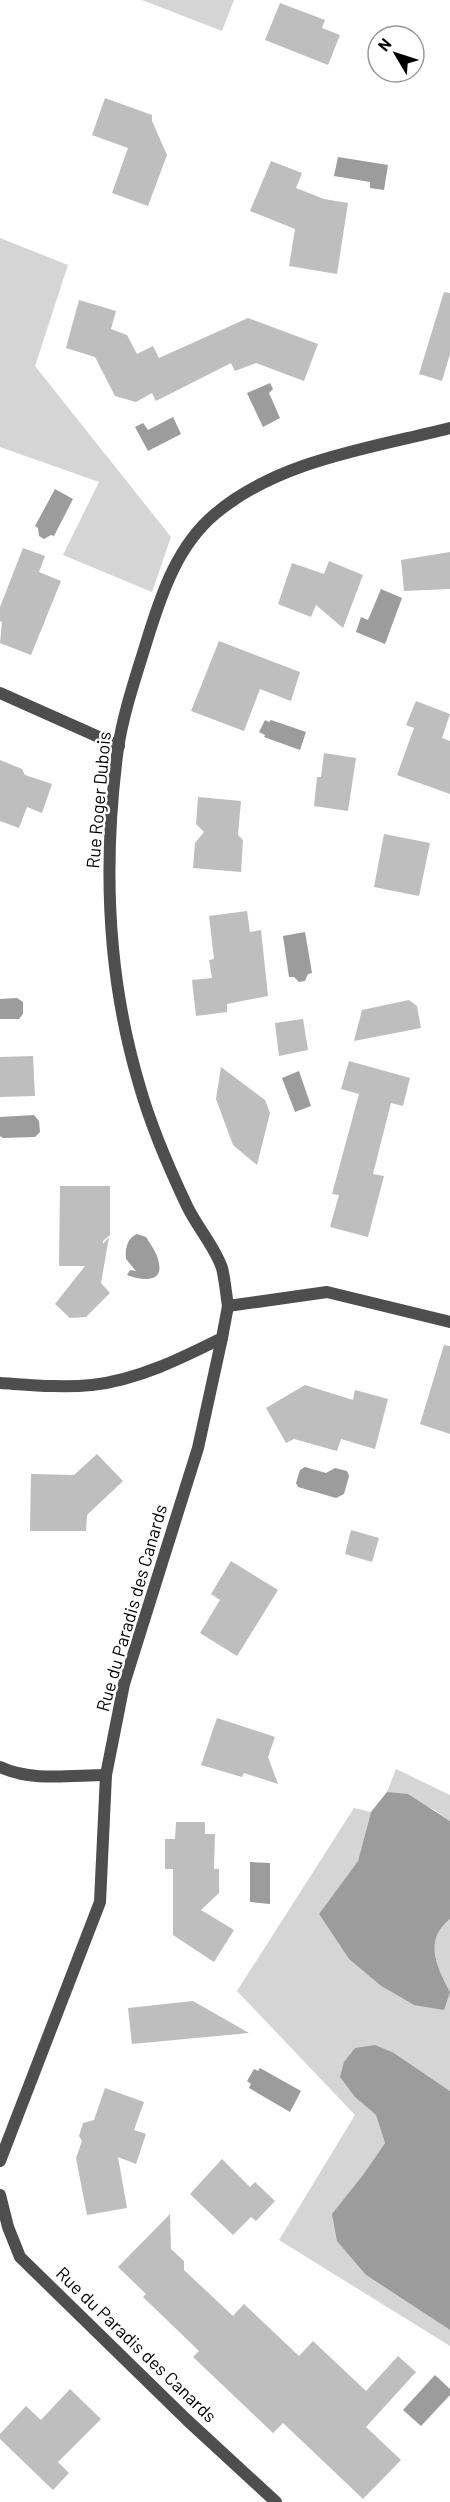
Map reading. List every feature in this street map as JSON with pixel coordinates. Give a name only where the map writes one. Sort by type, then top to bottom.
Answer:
[{"type":"street","name":"Rue Roger Dubois","points":[[222,1338],[228,1306],[222,1267],[190,1211],[162,1152],[139,1083],[120,1004],[111,931],[111,838],[119,746],[136,676],[162,593],[188,542],[215,514],[246,493],[286,472],[450,429]]},
{"type":"street","points":[[0,693],[119,746]]},
{"type":"street","points":[[228,1306],[327,1292],[450,1322]]},
{"type":"street","points":[[0,1383],[51,1386],[94,1384],[177,1361],[222,1338]]},
{"type":"street","name":"Rue du Paradis des Canards","points":[[0,2161],[100,1902],[106,1775],[124,1684],[198,1448],[222,1338]]},
{"type":"street","points":[[0,1767],[10,1772],[32,1775],[106,1775]]},
{"type":"street","name":"Rue du Paradis des Canards","points":[[0,2195],[8,2227],[20,2257],[187,2420],[276,2502]]},
{"type":"shaded area","points":[[142,0],[234,0],[222,31]]},
{"type":"shaded area","points":[[338,157],[388,165],[384,190],[370,188],[370,182],[334,176]]},
{"type":"shaded area","points":[[0,238],[68,265],[35,366],[171,537],[152,592],[63,555],[99,482],[0,447]]},
{"type":"shaded area","points":[[270,383],[273,389],[269,393],[280,418],[263,427],[247,393]]},
{"type":"shaded area","points":[[173,417],[181,434],[148,451],[135,427],[143,423],[148,430]]},
{"type":"shaded area","points":[[55,489],[73,499],[54,536],[51,535],[44,539],[39,536],[38,528],[35,526]]},
{"type":"shaded area","points":[[381,589],[402,598],[385,644],[356,632],[361,617],[368,620]]},
{"type":"shaded area","points":[[265,720],[306,732],[300,750],[264,737],[265,735],[259,732]]},
{"type":"shaded area","points":[[305,932],[312,973],[308,974],[305,981],[299,982],[294,977],[289,977],[283,936]]},
{"type":"shaded area","points":[[17,998],[23,1002],[23,1014],[19,1019],[0,1019],[0,999]]},
{"type":"shaded area","points":[[299,1071],[311,1106],[295,1112],[282,1078]]},
{"type":"shaded area","points":[[34,1115],[39,1121],[40,1132],[35,1137],[3,1138],[0,1136],[0,1117]]},
{"type":"shaded area","points":[[137,1234],[146,1237],[157,1257],[159,1270],[154,1278],[143,1279],[127,1275],[130,1270],[136,1271],[126,1259],[126,1248],[129,1241]]},
{"type":"shaded area","points":[[305,1467],[326,1473],[335,1468],[347,1471],[349,1476],[344,1494],[336,1498],[298,1487],[296,1483],[300,1470]]},
{"type":"shaded area","points":[[396,1769],[450,1795],[450,1821],[433,1809],[387,1792]]},
{"type":"shaded area","points":[[387,1792],[408,1794],[450,1821],[450,1919],[442,1927],[435,1945],[437,1963],[450,1992],[444,2010],[414,2005],[381,1986],[349,1959],[319,1914],[358,1861],[371,1812]]},
{"type":"shaded area","points":[[354,1808],[371,1812],[358,1861],[319,1914],[349,1959],[381,1986],[414,2005],[450,1992],[450,2091],[394,2053],[355,2097],[376,2115],[385,2143],[363,2175],[366,2275],[450,2330],[450,2346],[279,2240],[355,2115],[237,1991]]},
{"type":"shaded area","points":[[250,1862],[270,1863],[270,1904],[250,1902]]},
{"type":"shaded area","points":[[450,1919],[450,1992],[437,1963],[435,1945],[442,1927]]},
{"type":"shaded area","points":[[375,2045],[394,2053],[450,2091],[450,2330],[366,2275],[337,2241],[332,2214],[385,2143],[376,2115],[355,2097],[340,2077],[344,2062],[355,2048]]},
{"type":"shaded area","points":[[260,2068],[301,2091],[290,2112],[249,2088],[251,2084],[247,2081],[254,2069],[258,2071]]},
{"type":"shaded area","points":[[435,2375],[450,2389],[450,2395],[421,2426],[403,2410]]},
{"type":"building","points":[[280,3],[325,20],[322,28],[340,35],[328,65],[265,40]]},
{"type":"building","points":[[105,98],[152,115],[152,121],[167,155],[148,206],[112,193],[128,148],[92,135]]},
{"type":"building","points":[[271,161],[302,173],[296,188],[324,199],[348,203],[337,274],[289,266],[295,229],[250,211]]},
{"type":"building","points":[[444,292],[450,293],[450,354],[442,381],[419,374]]},
{"type":"building","points":[[79,300],[116,311],[111,329],[127,335],[137,354],[153,346],[159,358],[248,318],[318,344],[304,381],[256,363],[235,371],[231,363],[156,401],[152,393],[136,402],[115,396],[95,357],[66,348]]},
{"type":"building","points":[[23,548],[45,556],[39,572],[61,581],[31,655],[0,643],[2,622],[0,621],[0,607]]},
{"type":"building","points":[[450,552],[450,589],[404,591],[401,560]]},
{"type":"building","points":[[329,561],[363,575],[343,628],[316,605],[311,617],[278,604],[292,563],[324,574]]},
{"type":"building","points":[[219,641],[300,672],[291,701],[260,689],[244,731],[191,711]]},
{"type":"building","points":[[416,701],[450,714],[442,738],[450,741],[450,794],[397,775],[414,728],[406,725]]},
{"type":"building","points":[[324,753],[356,758],[348,811],[314,806],[317,777],[321,777]]},
{"type":"building","points":[[0,760],[22,769],[25,775],[52,784],[42,813],[27,807],[19,828],[0,821]]},
{"type":"building","points":[[198,797],[241,801],[238,835],[243,840],[241,872],[193,868],[195,843],[204,832],[196,824]]},
{"type":"building","points":[[384,834],[430,843],[419,896],[374,887]]},
{"type":"building","points":[[247,911],[250,932],[261,930],[268,996],[227,1004],[227,1012],[196,1016],[192,980],[212,978],[209,960],[214,959],[209,916]]},
{"type":"building","points":[[409,1000],[417,1006],[421,1028],[354,1041],[362,1010]]},
{"type":"building","points":[[303,1019],[308,1050],[279,1056],[275,1023]]},
{"type":"building","points":[[33,1056],[35,1096],[0,1097],[0,1057]]},
{"type":"building","points":[[349,1061],[410,1078],[403,1106],[391,1103],[373,1174],[384,1176],[368,1237],[330,1227],[339,1195],[332,1194],[359,1094],[341,1089]]},
{"type":"building","points":[[221,1067],[265,1100],[270,1113],[257,1165],[233,1145],[216,1099]]},
{"type":"building","points":[[60,1186],[110,1186],[110,1235],[103,1241],[103,1244],[109,1237],[101,1283],[110,1293],[86,1317],[70,1318],[55,1304],[85,1266],[59,1266]]},
{"type":"building","points":[[444,1345],[450,1346],[450,1434],[420,1424]]},
{"type":"building","points":[[305,1385],[353,1400],[355,1390],[388,1399],[375,1449],[341,1439],[337,1451],[294,1439],[286,1443],[266,1408]]},
{"type":"building","points":[[97,1454],[123,1481],[87,1515],[86,1531],[30,1531],[31,1474],[74,1475]]},
{"type":"building","points":[[351,1530],[379,1538],[372,1562],[345,1554]]},
{"type":"building","points":[[231,1561],[278,1590],[237,1656],[200,1633],[220,1600],[211,1594]]},
{"type":"building","points":[[217,1718],[275,1737],[268,1757],[278,1784],[244,1773],[242,1777],[201,1765]]},
{"type":"building","points":[[176,1822],[205,1822],[205,1834],[215,1834],[214,1869],[219,1869],[219,1893],[201,1910],[234,1930],[214,1962],[173,1935],[173,1869],[165,1869],[165,1839],[175,1839]]},
{"type":"building","points":[[193,2001],[249,2033],[132,2044],[128,2008]]},
{"type":"building","points":[[105,2088],[144,2102],[134,2130],[146,2134],[136,2164],[118,2157],[127,2208],[87,2215],[76,2158],[82,2141],[79,2136],[83,2123],[94,2120]]},
{"type":"building","points":[[222,2159],[250,2187],[255,2182],[275,2201],[256,2221],[251,2217],[233,2235],[190,2194]]},
{"type":"building","points":[[170,2214],[171,2249],[184,2261],[184,2270],[233,2316],[244,2304],[299,2356],[313,2341],[366,2391],[398,2356],[416,2372],[366,2427],[401,2460],[363,2499],[283,2423],[273,2433],[193,2357],[199,2351],[143,2297],[146,2294],[118,2267]]},
{"type":"building","points":[[70,2389],[101,2419],[58,2462],[69,2473],[53,2490],[0,2439],[0,2434],[26,2406],[41,2420]]}]
